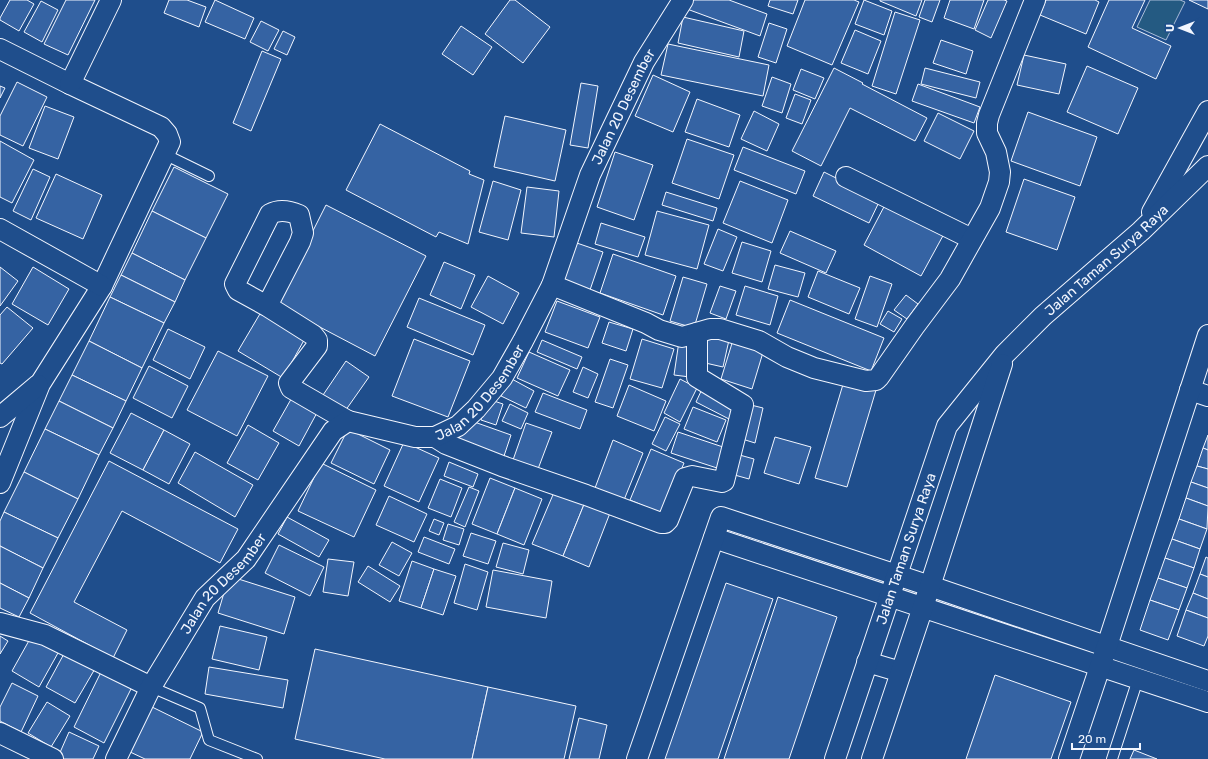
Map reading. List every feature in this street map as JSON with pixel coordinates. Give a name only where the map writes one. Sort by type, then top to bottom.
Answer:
[{"type":"street","points":[[70,84],[111,0]]},
{"type":"street","name":"Jalan 20 Desember","points":[[116,759],[151,686],[205,598],[246,559],[333,431],[348,421],[415,437],[435,437],[458,426],[476,409],[502,378],[552,285],[590,175],[644,62],[683,0]]},
{"type":"street","points":[[552,285],[646,323],[669,334],[682,337],[710,329],[720,329],[759,341],[787,357],[814,368],[866,381],[876,380],[950,280],[990,208],[1000,182],[1000,172],[996,152],[987,132],[987,123],[989,114],[1035,0]]},
{"type":"street","points":[[0,49],[161,127],[167,134],[170,142],[102,286],[40,384],[0,483]]},
{"type":"street","points":[[1141,231],[1208,111]]},
{"type":"street","name":"Jalan Taman Surya Raya","points":[[834,759],[946,426],[1006,354],[1043,316],[1141,231],[1208,166]]},
{"type":"street","points":[[846,177],[972,239]]},
{"type":"street","points":[[0,229],[102,286]]},
{"type":"street","points":[[267,306],[313,335],[317,340],[317,346],[289,383],[290,387],[348,421]]},
{"type":"street","points":[[435,437],[446,444],[502,466],[661,523],[665,523],[668,520],[685,478],[692,476],[722,482],[724,481],[743,405],[697,377],[697,333]]},
{"type":"street","points":[[1069,759],[1107,646],[1199,393],[1208,335]]},
{"type":"street","name":"Jalan Taman Surya Raya","points":[[872,759],[1006,354]]},
{"type":"street","points":[[0,417],[40,384]]},
{"type":"street","points":[[637,759],[722,517],[1208,681]]},
{"type":"street","points":[[714,538],[1208,702]]},
{"type":"street","points":[[0,623],[45,635],[151,686]]},
{"type":"street","points":[[867,662],[901,672]]},
{"type":"street","points":[[0,733],[53,759]]},
{"type":"lane","points":[[164,154],[209,176]]},
{"type":"lane","points":[[1112,759],[1138,679]]},
{"type":"lane","points":[[151,686],[200,708],[209,740],[257,759]]},
{"type":"shaded area","points":[[1150,0],[1180,0],[1185,2],[1166,40],[1137,27]]},
{"type":"building","points":[[10,0],[27,0],[34,4],[19,31],[0,20]]},
{"type":"building","points":[[66,0],[95,0],[68,55],[44,44]]},
{"type":"building","points":[[169,0],[187,0],[206,7],[199,27],[164,13]]},
{"type":"building","points":[[215,0],[254,18],[245,39],[205,22]]},
{"type":"building","points":[[510,0],[515,0],[550,27],[523,63],[485,34]]},
{"type":"building","points":[[690,0],[729,0],[767,14],[760,36],[687,9]]},
{"type":"building","points":[[770,0],[798,0],[793,14],[768,6]]},
{"type":"building","points":[[805,0],[854,0],[859,2],[832,65],[787,46]]},
{"type":"building","points":[[864,0],[892,11],[884,35],[855,24]]},
{"type":"building","points":[[880,0],[922,0],[916,16]]},
{"type":"building","points":[[925,0],[940,0],[932,22],[919,17]]},
{"type":"building","points":[[950,0],[984,0],[974,29],[944,18]]},
{"type":"building","points":[[988,0],[1007,1],[991,38],[975,30]]},
{"type":"building","points":[[1046,0],[1095,0],[1099,2],[1086,34],[1040,15]]},
{"type":"building","points":[[1109,0],[1145,0],[1132,28],[1171,46],[1156,79],[1088,47]]},
{"type":"building","points":[[1189,0],[1208,0],[1208,9]]},
{"type":"building","points":[[41,1],[58,10],[42,42],[24,32]]},
{"type":"building","points":[[895,12],[920,20],[896,94],[872,86]]},
{"type":"building","points":[[683,17],[744,31],[739,57],[678,43]]},
{"type":"building","points":[[261,21],[279,30],[268,51],[250,42]]},
{"type":"building","points":[[769,23],[787,29],[776,63],[758,57]]},
{"type":"building","points":[[461,26],[492,47],[473,75],[442,54]]},
{"type":"building","points":[[855,30],[881,41],[868,74],[841,63]]},
{"type":"building","points":[[283,31],[295,37],[287,55],[274,49]]},
{"type":"building","points":[[941,40],[973,51],[966,74],[933,63]]},
{"type":"building","points":[[668,44],[769,65],[763,96],[661,75]]},
{"type":"building","points":[[262,51],[281,59],[251,131],[233,123]]},
{"type":"building","points":[[1024,55],[1066,64],[1059,94],[1017,85]]},
{"type":"building","points":[[1087,66],[1138,88],[1118,134],[1067,112]]},
{"type":"building","points":[[834,68],[927,118],[915,141],[850,108],[821,166],[792,151]]},
{"type":"building","points":[[925,68],[980,82],[976,98],[921,84]]},
{"type":"building","points":[[801,69],[824,78],[815,99],[793,90]]},
{"type":"building","points":[[653,75],[690,92],[673,132],[635,116]]},
{"type":"building","points":[[772,77],[791,84],[782,113],[762,106]]},
{"type":"building","points":[[17,82],[47,97],[23,146],[0,135],[0,116]]},
{"type":"building","points":[[581,83],[598,86],[588,148],[570,145]]},
{"type":"building","points":[[918,84],[980,107],[974,123],[912,101]]},
{"type":"building","points":[[0,86],[5,88],[0,98]]},
{"type":"building","points":[[795,94],[811,100],[802,124],[786,118]]},
{"type":"building","points":[[697,99],[740,115],[729,147],[685,132]]},
{"type":"building","points":[[45,106],[74,117],[58,159],[29,148]]},
{"type":"building","points":[[754,111],[779,124],[767,151],[741,139]]},
{"type":"building","points":[[1028,112],[1097,137],[1080,186],[1011,161]]},
{"type":"building","points":[[938,113],[974,131],[960,159],[924,141]]},
{"type":"building","points":[[505,116],[566,130],[555,181],[494,167]]},
{"type":"building","points":[[380,124],[470,171],[469,174],[484,180],[468,244],[439,232],[436,237],[346,190]]},
{"type":"building","points":[[687,139],[734,155],[719,199],[672,183]]},
{"type":"building","points":[[0,141],[34,160],[12,203],[0,197]]},
{"type":"building","points":[[743,147],[805,171],[796,194],[734,170]]},
{"type":"building","points":[[615,152],[653,165],[634,220],[597,207]]},
{"type":"building","points":[[174,167],[228,194],[206,238],[152,211]]},
{"type":"building","points":[[33,169],[50,177],[31,220],[13,211]]},
{"type":"building","points":[[824,172],[880,200],[869,223],[813,196]]},
{"type":"building","points":[[56,174],[102,195],[83,239],[36,218]]},
{"type":"building","points":[[1024,179],[1075,197],[1057,250],[1006,232]]},
{"type":"building","points":[[493,181],[521,190],[508,240],[479,232]]},
{"type":"building","points":[[740,181],[788,200],[772,243],[723,223]]},
{"type":"building","points":[[527,187],[559,191],[554,237],[521,233]]},
{"type":"building","points":[[666,192],[717,208],[713,221],[662,205]]},
{"type":"building","points":[[887,201],[945,232],[921,276],[864,245]]},
{"type":"building","points":[[326,205],[426,256],[375,356],[276,304]]},
{"type":"building","points":[[152,211],[206,238],[185,280],[132,253]]},
{"type":"building","points":[[657,211],[709,225],[697,269],[645,255]]},
{"type":"building","points":[[601,223],[645,237],[638,257],[595,244]]},
{"type":"building","points":[[718,229],[737,237],[723,271],[704,264]]},
{"type":"building","points":[[790,231],[836,251],[826,273],[780,253]]},
{"type":"building","points":[[571,241],[603,252],[590,290],[558,279]]},
{"type":"building","points":[[742,242],[771,251],[762,282],[732,273]]},
{"type":"building","points":[[132,253],[185,280],[175,302],[121,275]]},
{"type":"building","points":[[613,254],[676,276],[663,315],[600,293]]},
{"type":"building","points":[[444,262],[475,275],[461,309],[430,295]]},
{"type":"building","points":[[775,265],[805,273],[798,297],[768,289]]},
{"type":"building","points":[[0,267],[18,281],[0,306]]},
{"type":"building","points":[[33,267],[69,289],[48,325],[12,304]]},
{"type":"building","points":[[818,271],[860,288],[849,314],[808,297]]},
{"type":"building","points":[[121,275],[175,302],[164,323],[110,297]]},
{"type":"building","points":[[488,276],[519,293],[503,324],[471,307]]},
{"type":"building","points":[[870,276],[892,284],[877,327],[855,319]]},
{"type":"building","points":[[683,277],[707,284],[694,328],[670,321]]},
{"type":"building","points":[[720,286],[736,291],[726,319],[710,313]]},
{"type":"building","points":[[745,286],[778,296],[770,325],[736,315]]},
{"type":"building","points":[[906,295],[918,304],[907,319],[894,310]]},
{"type":"building","points":[[110,297],[164,323],[142,368],[89,341]]},
{"type":"building","points":[[419,298],[485,325],[473,355],[407,327]]},
{"type":"building","points":[[790,300],[884,338],[871,371],[777,333]]},
{"type":"building","points":[[557,301],[600,317],[588,348],[545,332]]},
{"type":"building","points":[[7,307],[33,328],[2,364],[0,363],[0,315]]},
{"type":"building","points":[[264,307],[308,333],[283,378],[238,351]]},
{"type":"building","points":[[888,311],[902,319],[894,332],[880,324]]},
{"type":"building","points":[[609,322],[633,329],[626,351],[602,343]]},
{"type":"building","points":[[168,329],[205,347],[190,379],[153,360]]},
{"type":"building","points":[[707,335],[729,340],[723,367],[701,362]]},
{"type":"building","points":[[414,339],[470,361],[448,417],[392,396]]},
{"type":"building","points":[[642,339],[674,349],[662,388],[630,379]]},
{"type":"building","points":[[542,340],[582,357],[577,369],[537,352]]},
{"type":"building","points":[[733,340],[764,349],[752,389],[721,379]]},
{"type":"building","points":[[89,341],[142,368],[126,401],[72,375]]},
{"type":"building","points":[[679,341],[694,343],[690,377],[674,375]]},
{"type":"building","points":[[218,351],[268,376],[237,436],[187,410]]},
{"type":"building","points":[[529,352],[570,370],[558,396],[517,378]]},
{"type":"building","points":[[610,359],[628,365],[613,408],[595,402]]},
{"type":"building","points":[[346,361],[369,377],[343,414],[321,398]]},
{"type":"building","points":[[149,366],[188,386],[172,418],[133,398]]},
{"type":"building","points":[[583,367],[598,374],[588,398],[573,392]]},
{"type":"building","points":[[72,375],[126,401],[113,428],[59,401]]},
{"type":"building","points":[[510,378],[534,391],[526,408],[501,396]]},
{"type":"building","points":[[680,379],[697,388],[680,422],[664,413]]},
{"type":"building","points":[[844,381],[876,390],[847,487],[815,478]]},
{"type":"building","points":[[629,385],[666,401],[654,431],[617,416]]},
{"type":"building","points":[[703,387],[736,404],[729,419],[696,402]]},
{"type":"building","points":[[543,393],[587,410],[580,429],[535,412]]},
{"type":"building","points":[[294,394],[319,409],[299,446],[273,431]]},
{"type":"building","points":[[488,399],[503,404],[496,425],[481,420]]},
{"type":"building","points":[[59,401],[113,428],[99,455],[45,429]]},
{"type":"building","points":[[510,404],[528,413],[521,429],[502,421]]},
{"type":"building","points":[[747,404],[763,408],[755,443],[739,438]]},
{"type":"building","points":[[693,407],[726,420],[717,442],[684,429]]},
{"type":"building","points":[[131,413],[164,430],[143,470],[110,453]]},
{"type":"building","points":[[665,417],[680,424],[666,451],[652,444]]},
{"type":"building","points":[[466,419],[511,435],[503,459],[457,443]]},
{"type":"building","points":[[526,423],[552,432],[538,469],[513,460]]},
{"type":"building","points":[[248,425],[279,443],[258,480],[227,463]]},
{"type":"building","points":[[45,429],[99,455],[78,499],[24,472]]},
{"type":"building","points":[[348,429],[390,450],[374,484],[331,463]]},
{"type":"building","points":[[164,430],[190,444],[169,484],[143,470]]},
{"type":"building","points":[[678,432],[723,447],[717,468],[671,453]]},
{"type":"building","points":[[1208,435],[1208,450],[1203,448]]},
{"type":"building","points":[[775,437],[811,447],[799,484],[764,473]]},
{"type":"building","points":[[613,440],[643,453],[624,500],[595,488]]},
{"type":"building","points":[[404,442],[439,458],[419,502],[384,486]]},
{"type":"building","points":[[1203,448],[1208,450],[1208,469],[1197,466]]},
{"type":"building","points":[[651,449],[684,463],[663,514],[630,500]]},
{"type":"building","points":[[195,452],[253,485],[235,517],[178,483]]},
{"type":"building","points":[[736,454],[754,459],[749,479],[731,474]]},
{"type":"building","points":[[109,461],[238,529],[220,563],[122,511],[74,602],[127,630],[113,658],[30,613]]},
{"type":"building","points":[[449,462],[478,474],[473,487],[444,476]]},
{"type":"building","points":[[321,463],[376,490],[354,537],[298,511]]},
{"type":"building","points":[[1197,466],[1208,469],[1208,488],[1191,482]]},
{"type":"building","points":[[24,472],[78,499],[58,538],[4,512]]},
{"type":"building","points":[[490,478],[515,488],[497,534],[472,524]]},
{"type":"building","points":[[440,479],[462,488],[451,517],[428,508]]},
{"type":"building","points":[[1191,482],[1208,488],[1208,506],[1186,498]]},
{"type":"building","points":[[469,487],[479,491],[465,527],[454,522]]},
{"type":"building","points":[[515,488],[542,499],[524,545],[497,534]]},
{"type":"building","points":[[555,490],[585,502],[563,556],[532,544]]},
{"type":"building","points":[[389,496],[427,514],[414,542],[376,525]]},
{"type":"building","points":[[1186,498],[1208,506],[1207,529],[1179,519]]},
{"type":"building","points":[[585,502],[610,513],[589,567],[563,556]]},
{"type":"building","points":[[4,512],[58,538],[43,568],[0,546],[0,521]]},
{"type":"building","points":[[287,517],[329,540],[319,557],[278,534]]},
{"type":"building","points":[[434,519],[444,523],[439,535],[429,531]]},
{"type":"building","points":[[1179,519],[1207,529],[1200,549],[1172,539]]},
{"type":"building","points":[[448,524],[464,529],[459,545],[443,540]]},
{"type":"building","points":[[471,533],[496,541],[488,564],[463,556]]},
{"type":"building","points":[[424,537],[455,549],[449,564],[418,552]]},
{"type":"building","points":[[1172,539],[1200,549],[1194,568],[1165,558]]},
{"type":"building","points":[[392,542],[412,553],[399,576],[379,565]]},
{"type":"building","points":[[503,543],[529,550],[523,574],[496,567]]},
{"type":"building","points":[[279,545],[324,567],[310,596],[265,573]]},
{"type":"building","points":[[0,546],[43,568],[29,598],[0,583]]},
{"type":"building","points":[[1206,557],[1208,558],[1208,577],[1200,574]]},
{"type":"building","points":[[1165,558],[1194,568],[1187,588],[1158,578]]},
{"type":"building","points":[[328,559],[354,562],[348,596],[323,592]]},
{"type":"building","points":[[412,561],[434,569],[421,608],[399,601]]},
{"type":"building","points":[[465,564],[488,572],[477,610],[454,603]]},
{"type":"building","points":[[368,566],[400,586],[390,602],[358,582]]},
{"type":"building","points":[[434,569],[456,576],[443,615],[421,608]]},
{"type":"building","points":[[493,570],[552,581],[546,618],[486,607]]},
{"type":"building","points":[[1200,574],[1208,577],[1208,599],[1193,593]]},
{"type":"building","points":[[229,576],[295,597],[284,634],[218,613]]},
{"type":"building","points":[[1158,578],[1187,588],[1179,610],[1150,600]]},
{"type":"building","points":[[0,583],[29,598],[19,617],[0,608]]},
{"type":"building","points":[[726,583],[773,599],[718,759],[665,759]]},
{"type":"building","points":[[1193,593],[1208,599],[1208,618],[1186,610]]},
{"type":"building","points":[[778,597],[837,617],[789,759],[724,759]]},
{"type":"building","points":[[1150,600],[1179,610],[1168,640],[1140,630]]},
{"type":"building","points":[[1186,610],[1208,618],[1208,636],[1204,646],[1177,636]]},
{"type":"building","points":[[220,626],[267,637],[259,670],[212,659]]},
{"type":"building","points":[[0,636],[8,641],[0,654]]},
{"type":"building","points":[[31,637],[58,653],[39,687],[12,671]]},
{"type":"building","points":[[315,649],[488,687],[472,759],[385,759],[295,739]]},
{"type":"building","points":[[66,650],[96,667],[75,703],[46,687]]},
{"type":"building","points":[[209,667],[288,680],[283,708],[205,694]]},
{"type":"building","points":[[102,670],[133,685],[104,743],[74,727]]},
{"type":"building","points":[[995,675],[1071,702],[1051,759],[966,759]]},
{"type":"building","points":[[12,683],[38,696],[21,732],[0,721],[0,707]]},
{"type":"building","points":[[488,687],[576,706],[564,759],[472,759]]},
{"type":"building","points":[[47,702],[70,716],[51,747],[28,733]]},
{"type":"building","points":[[150,706],[203,732],[190,759],[145,759],[128,751]]},
{"type":"building","points":[[579,718],[607,725],[599,759],[569,759]]},
{"type":"building","points":[[69,732],[99,746],[93,759],[63,759],[58,757]]},
{"type":"building","points":[[1134,750],[1157,759],[1130,759]]}]
